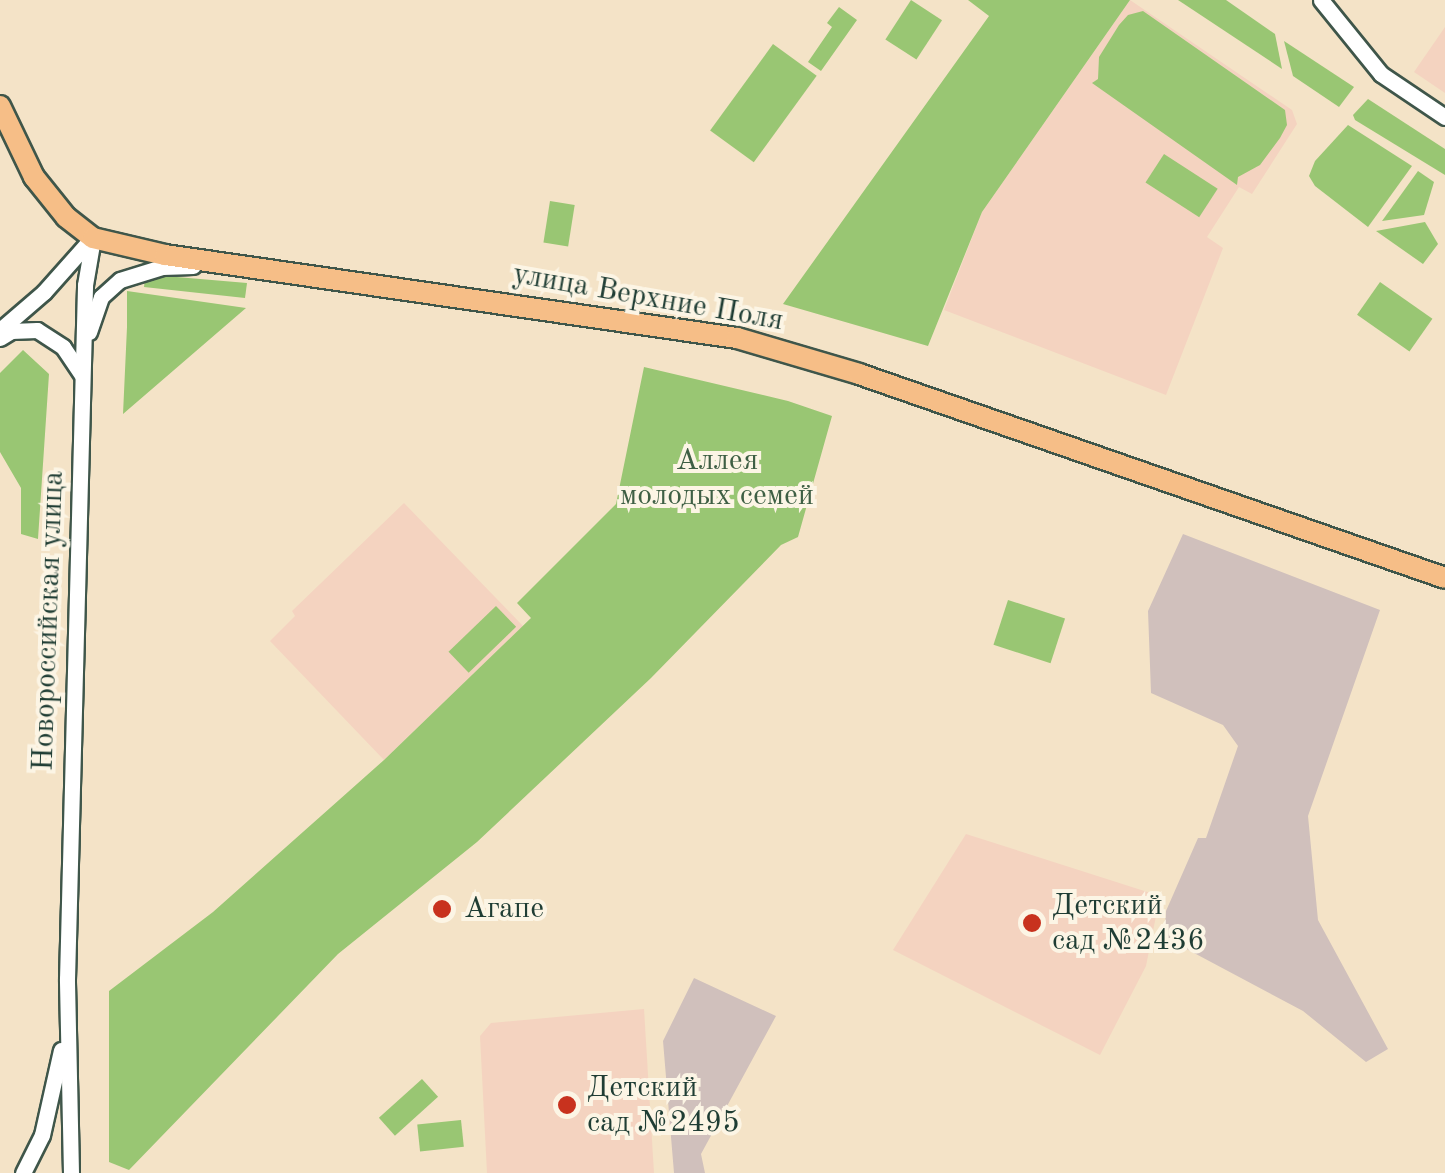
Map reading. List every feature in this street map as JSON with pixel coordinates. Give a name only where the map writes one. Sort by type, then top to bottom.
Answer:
[{"type":"main road","name":"улица Верхние Поля","points":[[0,106],[34,177],[66,217],[92,238],[146,252],[737,338],[859,374],[1445,578]]},
{"type":"street","points":[[1321,0],[1381,74],[1445,118]]},
{"type":"street","points":[[0,334],[92,238]]},
{"type":"street","name":"Новороссийская улица","points":[[71,1173],[67,1006],[84,286],[92,238]]},
{"type":"street","points":[[83,355],[101,297],[120,280],[162,268],[226,264]]},
{"type":"street","points":[[0,334],[24,328],[50,336],[76,363],[83,379]]},
{"type":"street","name":"Новороссийская улица","points":[[23,1173],[52,1102],[67,1006]]},
{"type":"shaded area","points":[[1130,0],[1292,110],[1297,124],[1252,194],[1239,187],[1207,237],[1223,248],[1166,395],[944,310],[982,212]]},
{"type":"shaded area","points":[[1445,27],[1445,93],[1414,72]]},
{"type":"shaded area","points":[[404,503],[523,626],[384,760],[270,641],[295,616],[292,611]]},
{"type":"shaded area","points":[[1183,534],[1380,610],[1308,816],[1318,920],[1388,1049],[1366,1062],[1303,1011],[1164,937],[1166,911],[1198,838],[1206,838],[1238,746],[1223,725],[1151,693],[1148,611]]},
{"type":"shaded area","name":"Детский сад №2436","points":[[966,834],[1160,896],[1146,966],[1100,1055],[893,950]]},
{"type":"shaded area","points":[[694,978],[776,1016],[701,1154],[705,1173],[674,1173],[663,1041]]},
{"type":"shaded area","name":"Детский сад №2495","points":[[644,1009],[654,1173],[487,1173],[480,1036],[491,1023]]},
{"type":"green space","points":[[911,0],[942,20],[916,60],[885,39]]},
{"type":"green space","points":[[968,0],[1130,0],[982,212],[928,346],[783,304],[989,16]]},
{"type":"green space","points":[[1178,0],[1226,0],[1275,34],[1282,69]]},
{"type":"green space","points":[[839,7],[857,20],[821,71],[808,62],[832,27],[827,23]]},
{"type":"green space","points":[[1143,11],[1285,110],[1287,125],[1280,138],[1260,165],[1238,177],[1237,185],[1092,83],[1098,79],[1099,57],[1119,25],[1128,15]]},
{"type":"green space","points":[[1284,41],[1354,87],[1339,107],[1293,76]]},
{"type":"green space","points":[[773,44],[817,76],[754,162],[710,131]]},
{"type":"green space","points":[[1368,99],[1445,149],[1445,175],[1355,120],[1353,115]]},
{"type":"green space","points":[[1348,125],[1412,166],[1368,227],[1315,186],[1309,176],[1315,161]]},
{"type":"green space","points":[[1164,154],[1218,189],[1199,217],[1145,183]]},
{"type":"green space","points":[[1418,171],[1434,182],[1424,215],[1382,221]]},
{"type":"green space","points":[[550,201],[575,205],[568,246],[543,242]]},
{"type":"green space","points":[[1425,222],[1438,244],[1423,264],[1376,231]]},
{"type":"green space","points":[[145,278],[247,283],[245,298],[144,287]]},
{"type":"green space","points":[[1380,282],[1432,319],[1409,351],[1357,315]]},
{"type":"green space","points":[[127,291],[246,308],[123,414],[127,327]]},
{"type":"green space","points":[[23,350],[49,374],[38,539],[21,534],[21,488],[0,452],[0,373]]},
{"type":"green space","name":"Аллея молодых семей","points":[[644,367],[788,401],[832,416],[798,537],[781,545],[651,678],[477,842],[338,954],[129,1170],[109,1162],[109,991],[213,912],[384,760],[531,618],[517,603],[616,504]]},
{"type":"green space","points":[[1008,600],[1065,619],[1051,663],[993,645]]},
{"type":"green space","points":[[496,606],[516,627],[469,673],[449,652]]},
{"type":"green space","points":[[422,1079],[438,1097],[395,1136],[379,1118]]},
{"type":"green space","points":[[461,1120],[464,1147],[420,1151],[417,1125]]},
{"type":"place","name":"Агапе","points":[[442,909]]},
{"type":"place","name":"Детский сад №2436","points":[[1032,923]]},
{"type":"place","name":"Детский сад №2495","points":[[567,1105]]}]
